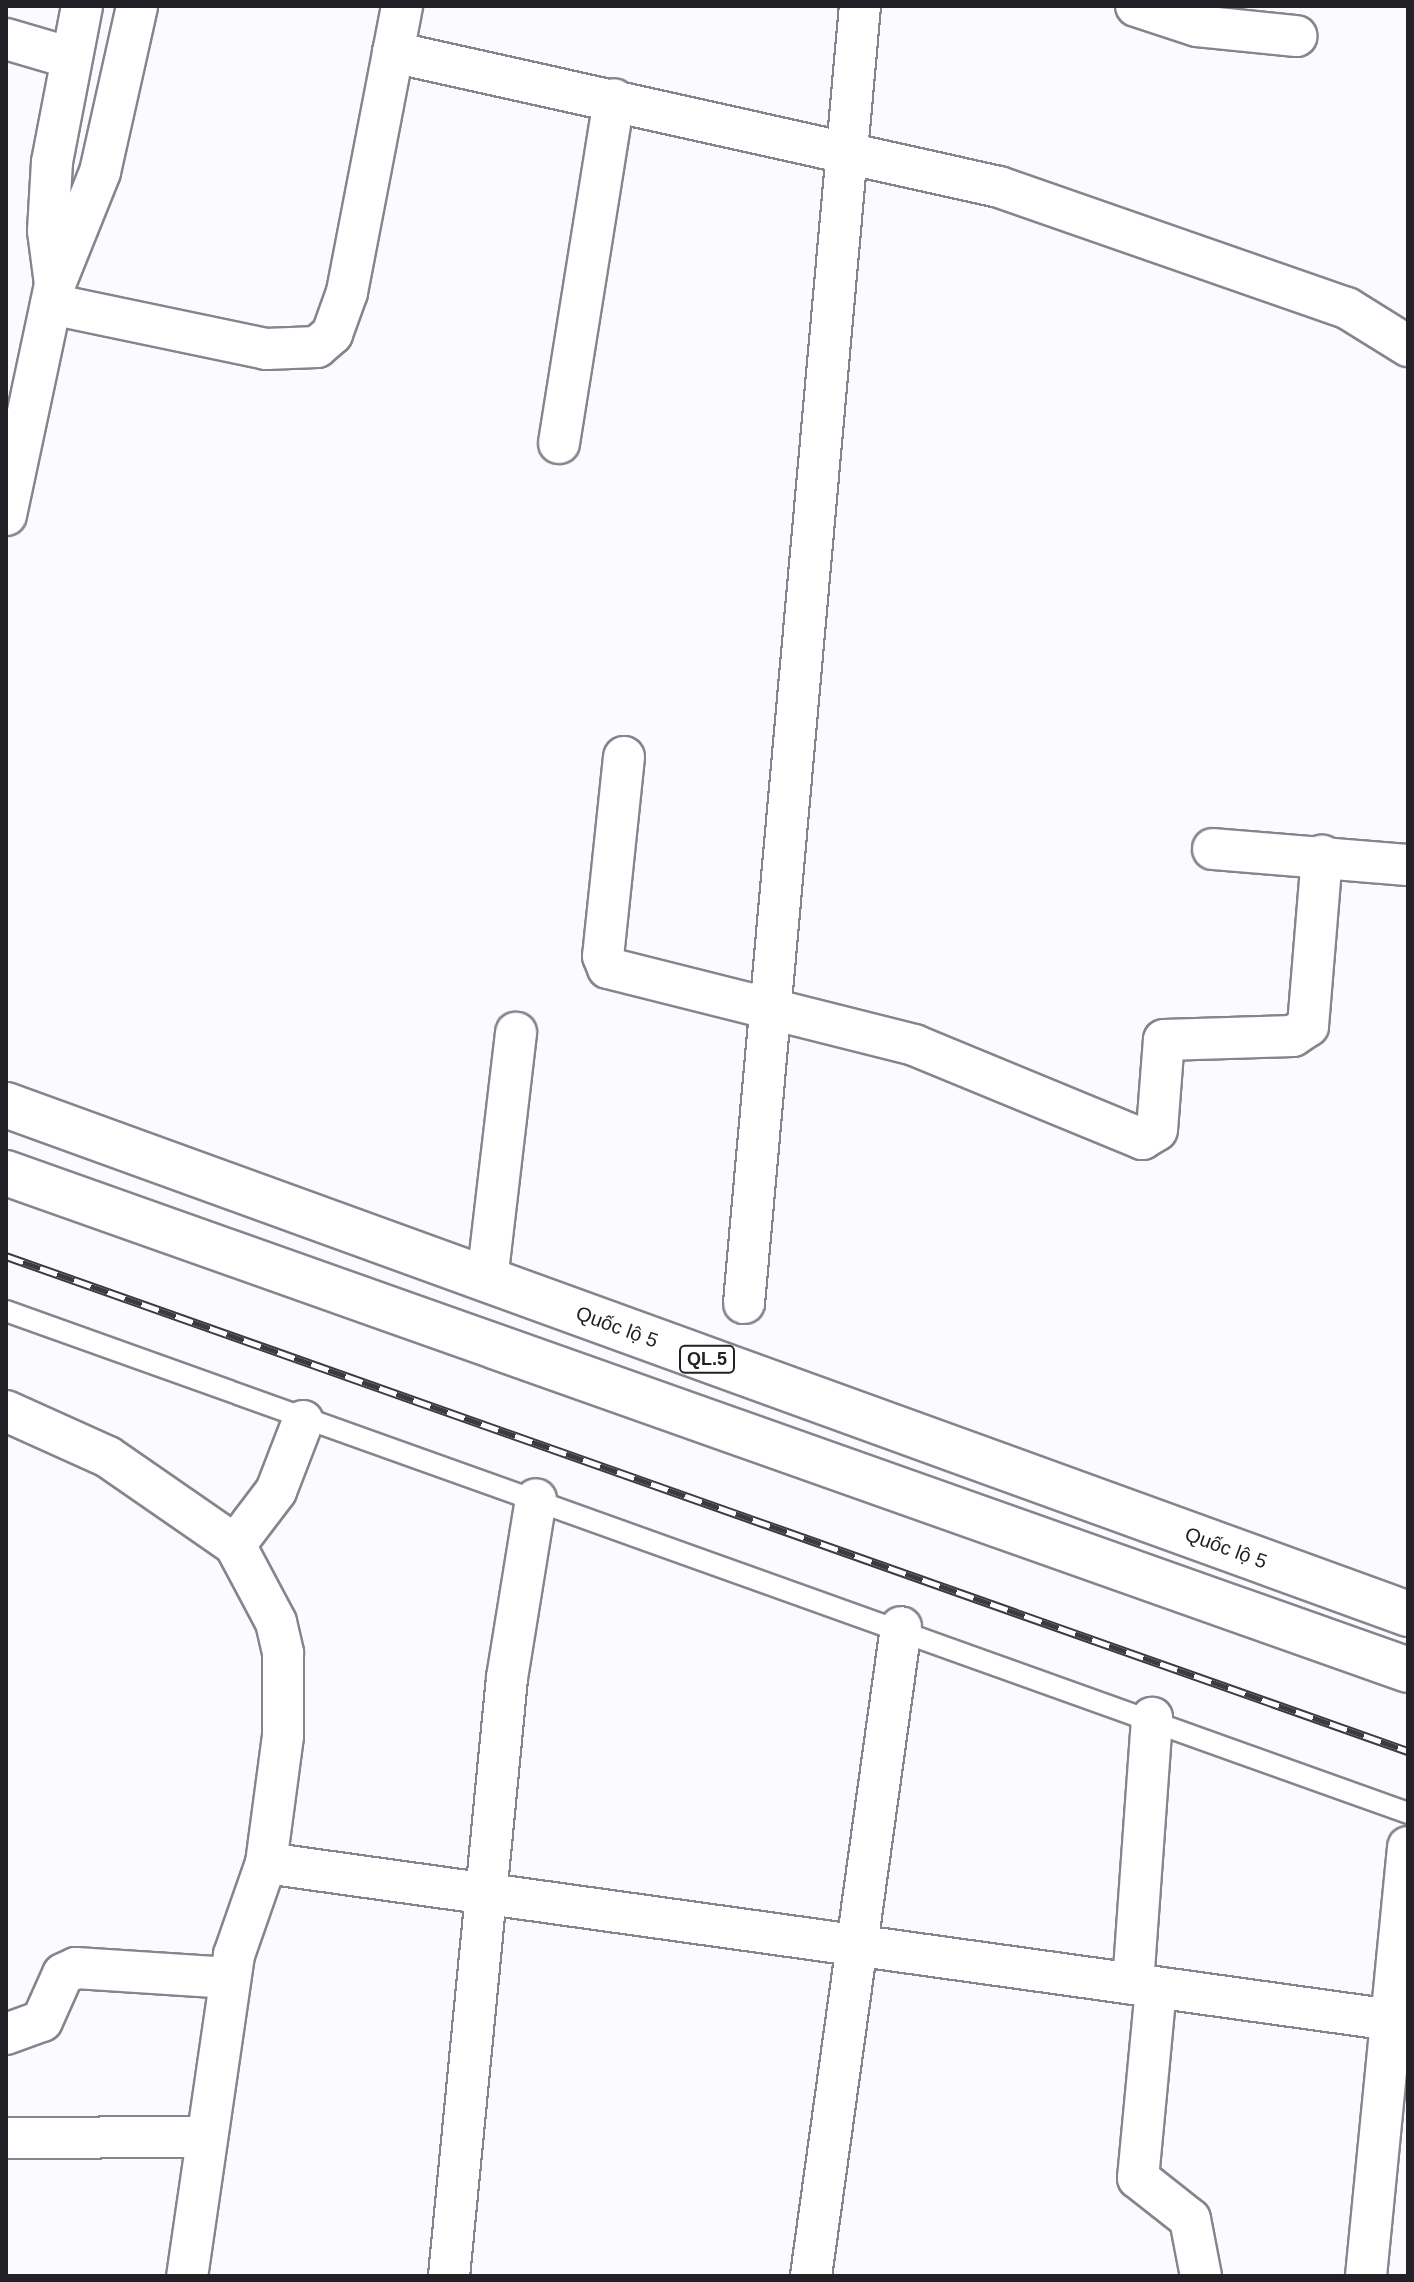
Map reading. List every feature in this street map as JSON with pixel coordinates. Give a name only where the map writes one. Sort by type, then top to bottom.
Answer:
[{"type":"highway","name":"Quốc lộ 5","points":[[6,1105],[1408,1614]]},
{"type":"highway","points":[[6,1173],[1408,1670]]},
{"type":"street","points":[[53,294],[48,231],[52,162],[82,6]]},
{"type":"street","points":[[6,515],[11,464],[53,294],[100,172],[137,6]]},
{"type":"street","points":[[53,294],[266,349],[317,347],[332,334],[347,292],[402,6]]},
{"type":"street","points":[[744,1303],[860,6]]},
{"type":"street","points":[[1136,6],[1197,26],[1296,36]]},
{"type":"street","points":[[6,39],[71,58]]},
{"type":"street","points":[[393,52],[999,187],[1347,308],[1408,346]]},
{"type":"street","points":[[559,443],[614,99]]},
{"type":"street","points":[[624,757],[604,963],[615,972],[914,1045],[1149,1138],[1157,1130],[1164,1040],[1293,1036],[1308,1026],[1322,856]]},
{"type":"street","points":[[1213,849],[1408,865]]},
{"type":"street","points":[[487,1280],[516,1033]]},
{"type":"street","points":[[6,1411],[108,1457],[235,1545],[276,1622],[283,1653],[283,1736],[266,1863],[230,1978],[187,2276]]},
{"type":"street","points":[[235,1545],[276,1491],[303,1421]]},
{"type":"street","points":[[449,2276],[489,1894],[507,1678],[536,1499]]},
{"type":"street","points":[[811,2276],[901,1627]]},
{"type":"street","points":[[1152,1718],[1138,2178],[1190,2219],[1201,2276]]},
{"type":"street","points":[[1366,2276],[1408,1847]]},
{"type":"street","points":[[266,1863],[1391,2020]]},
{"type":"street","points":[[6,2034],[42,2021],[63,1974],[76,1968],[230,1978]]},
{"type":"street","points":[[6,2138],[205,2137]]},
{"type":"lane","points":[[6,1311],[303,1421],[901,1627],[1408,1813]]},
{"type":"railway","points":[[6,1256],[1408,1751]]}]
